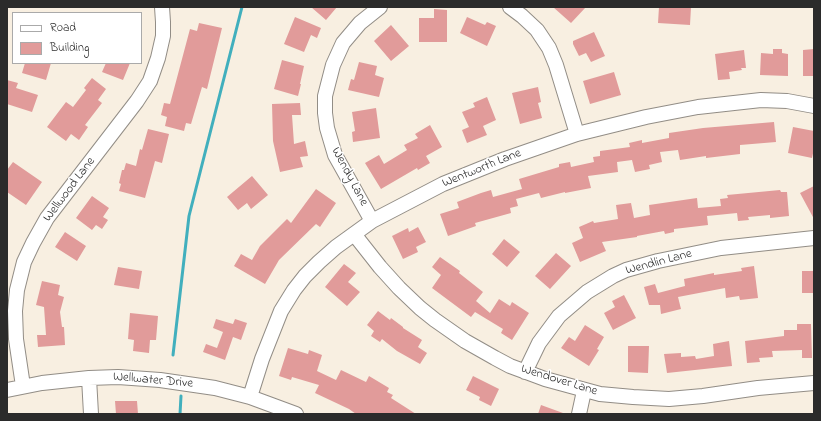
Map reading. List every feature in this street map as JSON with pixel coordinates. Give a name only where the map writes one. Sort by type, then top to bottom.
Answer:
[{"type":"street","name":"Wellwood Lane","points":[[23,386],[14,318],[17,290],[24,262],[47,218],[137,101],[150,81],[158,58],[163,36],[162,7]]},
{"type":"street","name":"Wendy Lane","points":[[372,221],[335,155],[327,128],[325,96],[330,72],[343,43],[360,23],[380,7]]},
{"type":"street","points":[[510,7],[537,30],[549,48],[556,65],[577,134]]},
{"type":"street","name":"Wentworth Lane","points":[[250,397],[272,332],[281,311],[294,290],[319,262],[372,221],[444,184],[505,158],[577,134],[674,111],[735,102],[774,100],[814,106]]},
{"type":"street","name":"Wendover Lane","points":[[354,234],[380,267],[420,308],[480,350],[510,366],[556,383],[584,391],[615,396],[669,399],[814,383]]},
{"type":"street","name":"Wendlin Lane","points":[[525,372],[539,343],[559,316],[587,292],[613,276],[626,270],[658,260],[714,249],[756,243],[814,238]]},
{"type":"street","name":"Wellwater Drive","points":[[7,390],[59,380],[89,378],[118,377],[160,380],[208,387],[250,397],[296,414]]},
{"type":"street","points":[[89,378],[91,414]]},
{"type":"street","points":[[579,414],[584,391]]},
{"type":"building","points":[[311,7],[337,7],[326,20]]},
{"type":"building","points":[[553,7],[586,7],[571,23]]},
{"type":"building","points":[[659,7],[691,7],[690,25],[658,23]]},
{"type":"building","points":[[434,9],[447,10],[447,42],[419,42],[419,18],[434,18]]},
{"type":"building","points":[[295,17],[321,28],[317,38],[311,35],[304,52],[284,44]]},
{"type":"building","points":[[467,17],[485,25],[487,22],[496,26],[487,46],[460,33]]},
{"type":"building","points":[[199,23],[222,28],[207,89],[202,87],[191,124],[186,123],[184,131],[165,126],[167,117],[161,115],[164,103],[170,104],[190,29],[197,31]]},
{"type":"building","points":[[391,25],[409,46],[391,61],[374,41]]},
{"type":"building","points":[[594,32],[605,56],[591,62],[586,53],[579,56],[573,41]]},
{"type":"building","points":[[773,49],[782,49],[782,53],[788,54],[788,76],[760,75],[761,53],[773,54]]},
{"type":"building","points":[[814,49],[814,76],[803,76],[803,50]]},
{"type":"building","points":[[744,50],[746,68],[729,72],[730,79],[718,80],[715,54]]},
{"type":"building","points":[[282,60],[304,66],[298,96],[274,89]]},
{"type":"building","points":[[359,62],[377,66],[375,75],[384,78],[379,97],[348,90],[351,79],[354,80]]},
{"type":"building","points":[[25,64],[51,64],[46,80],[22,73]]},
{"type":"building","points":[[106,64],[130,64],[123,80],[102,72]]},
{"type":"building","points":[[614,72],[621,95],[590,104],[583,81]]},
{"type":"building","points":[[92,78],[106,89],[98,100],[102,103],[85,125],[88,127],[79,140],[71,134],[66,141],[47,127],[66,102],[73,107],[86,90],[84,88]]},
{"type":"building","points":[[7,80],[18,83],[16,88],[38,95],[32,112],[7,104]]},
{"type":"building","points":[[538,87],[541,102],[538,103],[542,118],[520,124],[512,93]]},
{"type":"building","points":[[487,97],[496,120],[483,126],[487,135],[467,143],[462,130],[469,127],[462,112],[475,107],[473,103]]},
{"type":"building","points":[[300,103],[301,115],[292,115],[294,144],[305,141],[308,156],[300,157],[303,167],[280,172],[273,141],[272,104]]},
{"type":"building","points":[[376,108],[380,138],[353,142],[352,132],[355,131],[352,112]]},
{"type":"building","points":[[774,122],[776,142],[740,145],[740,154],[706,158],[706,156],[680,160],[678,150],[660,152],[662,162],[649,165],[650,169],[635,172],[632,160],[617,162],[618,172],[588,176],[591,188],[541,198],[539,193],[516,199],[518,206],[510,208],[511,213],[475,223],[476,226],[448,236],[440,214],[459,208],[457,202],[481,193],[491,190],[493,197],[522,189],[519,179],[559,167],[559,164],[570,162],[571,167],[594,162],[593,157],[600,156],[600,151],[630,147],[629,143],[642,140],[642,143],[669,138],[669,133],[703,128]]},
{"type":"building","points":[[430,125],[442,147],[426,156],[430,163],[418,170],[417,168],[381,189],[365,163],[379,155],[384,164],[407,150],[404,145],[418,138],[415,134]]},
{"type":"building","points":[[793,127],[814,131],[814,149],[812,158],[788,153]]},
{"type":"building","points":[[148,129],[169,134],[162,163],[155,161],[145,198],[119,191],[121,184],[119,183],[122,170],[124,170],[126,163],[136,166],[140,149],[142,150]]},
{"type":"building","points":[[13,162],[42,182],[26,205],[7,192],[7,170]]},
{"type":"building","points":[[252,176],[268,195],[251,209],[247,203],[238,210],[227,197]]},
{"type":"building","points":[[814,186],[814,219],[800,193]]},
{"type":"building","points":[[316,189],[336,203],[320,227],[316,224],[279,260],[265,284],[234,266],[241,254],[252,260],[260,246],[287,219],[291,223]]},
{"type":"building","points":[[780,190],[781,192],[787,192],[789,216],[770,218],[770,215],[748,217],[749,220],[738,221],[737,213],[707,216],[708,225],[674,229],[674,232],[665,234],[664,231],[602,242],[606,251],[580,262],[572,243],[583,238],[579,227],[593,221],[594,223],[618,219],[616,205],[631,203],[634,218],[650,215],[649,205],[697,198],[698,208],[721,206],[720,199],[728,198],[727,195]]},
{"type":"building","points":[[92,196],[109,208],[103,217],[108,220],[102,229],[96,225],[92,230],[76,218]]},
{"type":"building","points":[[418,227],[426,242],[416,247],[418,252],[403,259],[392,236],[408,228],[409,232]]},
{"type":"building","points":[[65,232],[86,246],[77,261],[55,247]]},
{"type":"building","points":[[504,239],[520,252],[507,267],[492,254]]},
{"type":"building","points":[[556,253],[571,266],[550,289],[535,276]]},
{"type":"building","points":[[440,257],[460,271],[459,273],[483,292],[476,301],[490,313],[499,299],[510,306],[512,302],[529,313],[512,340],[501,333],[503,329],[475,312],[471,317],[432,288],[441,275],[432,267]]},
{"type":"building","points":[[344,264],[356,273],[348,282],[360,292],[347,306],[325,287]]},
{"type":"building","points":[[754,266],[758,298],[740,300],[739,296],[726,298],[725,288],[678,297],[681,309],[661,314],[660,305],[649,305],[644,287],[655,284],[658,293],[685,286],[684,279],[714,273],[714,275],[742,271],[741,268]]},
{"type":"building","points":[[118,267],[142,271],[139,289],[114,285]]},
{"type":"building","points":[[802,271],[814,271],[814,293],[802,293]]},
{"type":"building","points":[[42,281],[60,285],[58,295],[64,297],[60,312],[62,327],[64,327],[65,345],[38,347],[37,335],[46,335],[44,307],[36,305]]},
{"type":"building","points":[[624,295],[636,318],[613,330],[604,313],[615,307],[612,301]]},
{"type":"building","points":[[378,311],[390,320],[391,318],[403,328],[422,340],[418,347],[427,353],[420,364],[397,351],[382,339],[380,342],[371,336],[374,331],[367,325]]},
{"type":"building","points":[[130,313],[158,316],[156,340],[150,340],[149,353],[133,351],[134,340],[128,339]]},
{"type":"building","points":[[216,319],[233,324],[235,319],[247,323],[241,340],[233,337],[225,360],[203,352],[206,344],[217,348],[223,332],[213,328]]},
{"type":"building","points":[[797,324],[811,324],[812,358],[802,358],[802,350],[772,351],[773,357],[759,358],[760,362],[747,363],[745,341],[784,336],[784,330],[797,330]]},
{"type":"building","points":[[585,325],[604,337],[597,349],[599,350],[589,366],[561,348],[569,337],[575,341]]},
{"type":"building","points":[[729,341],[732,366],[667,373],[664,354],[681,353],[681,357],[695,356],[696,359],[714,356],[713,344]]},
{"type":"building","points":[[628,346],[649,346],[648,373],[628,372]]},
{"type":"building","points":[[288,348],[308,354],[309,350],[322,355],[317,371],[336,380],[341,370],[366,382],[369,376],[389,388],[387,392],[393,395],[391,398],[416,414],[356,414],[349,409],[315,393],[319,385],[292,377],[291,380],[279,376]]},
{"type":"building","points":[[473,376],[499,389],[491,406],[479,400],[480,397],[466,390]]},
{"type":"building","points":[[115,401],[137,401],[138,414],[116,414]]},
{"type":"building","points":[[541,405],[563,413],[563,414],[538,414]]},
{"type":"waterway","points":[[173,355],[189,216],[242,7]]},
{"type":"waterway","points":[[180,414],[181,396]]}]
